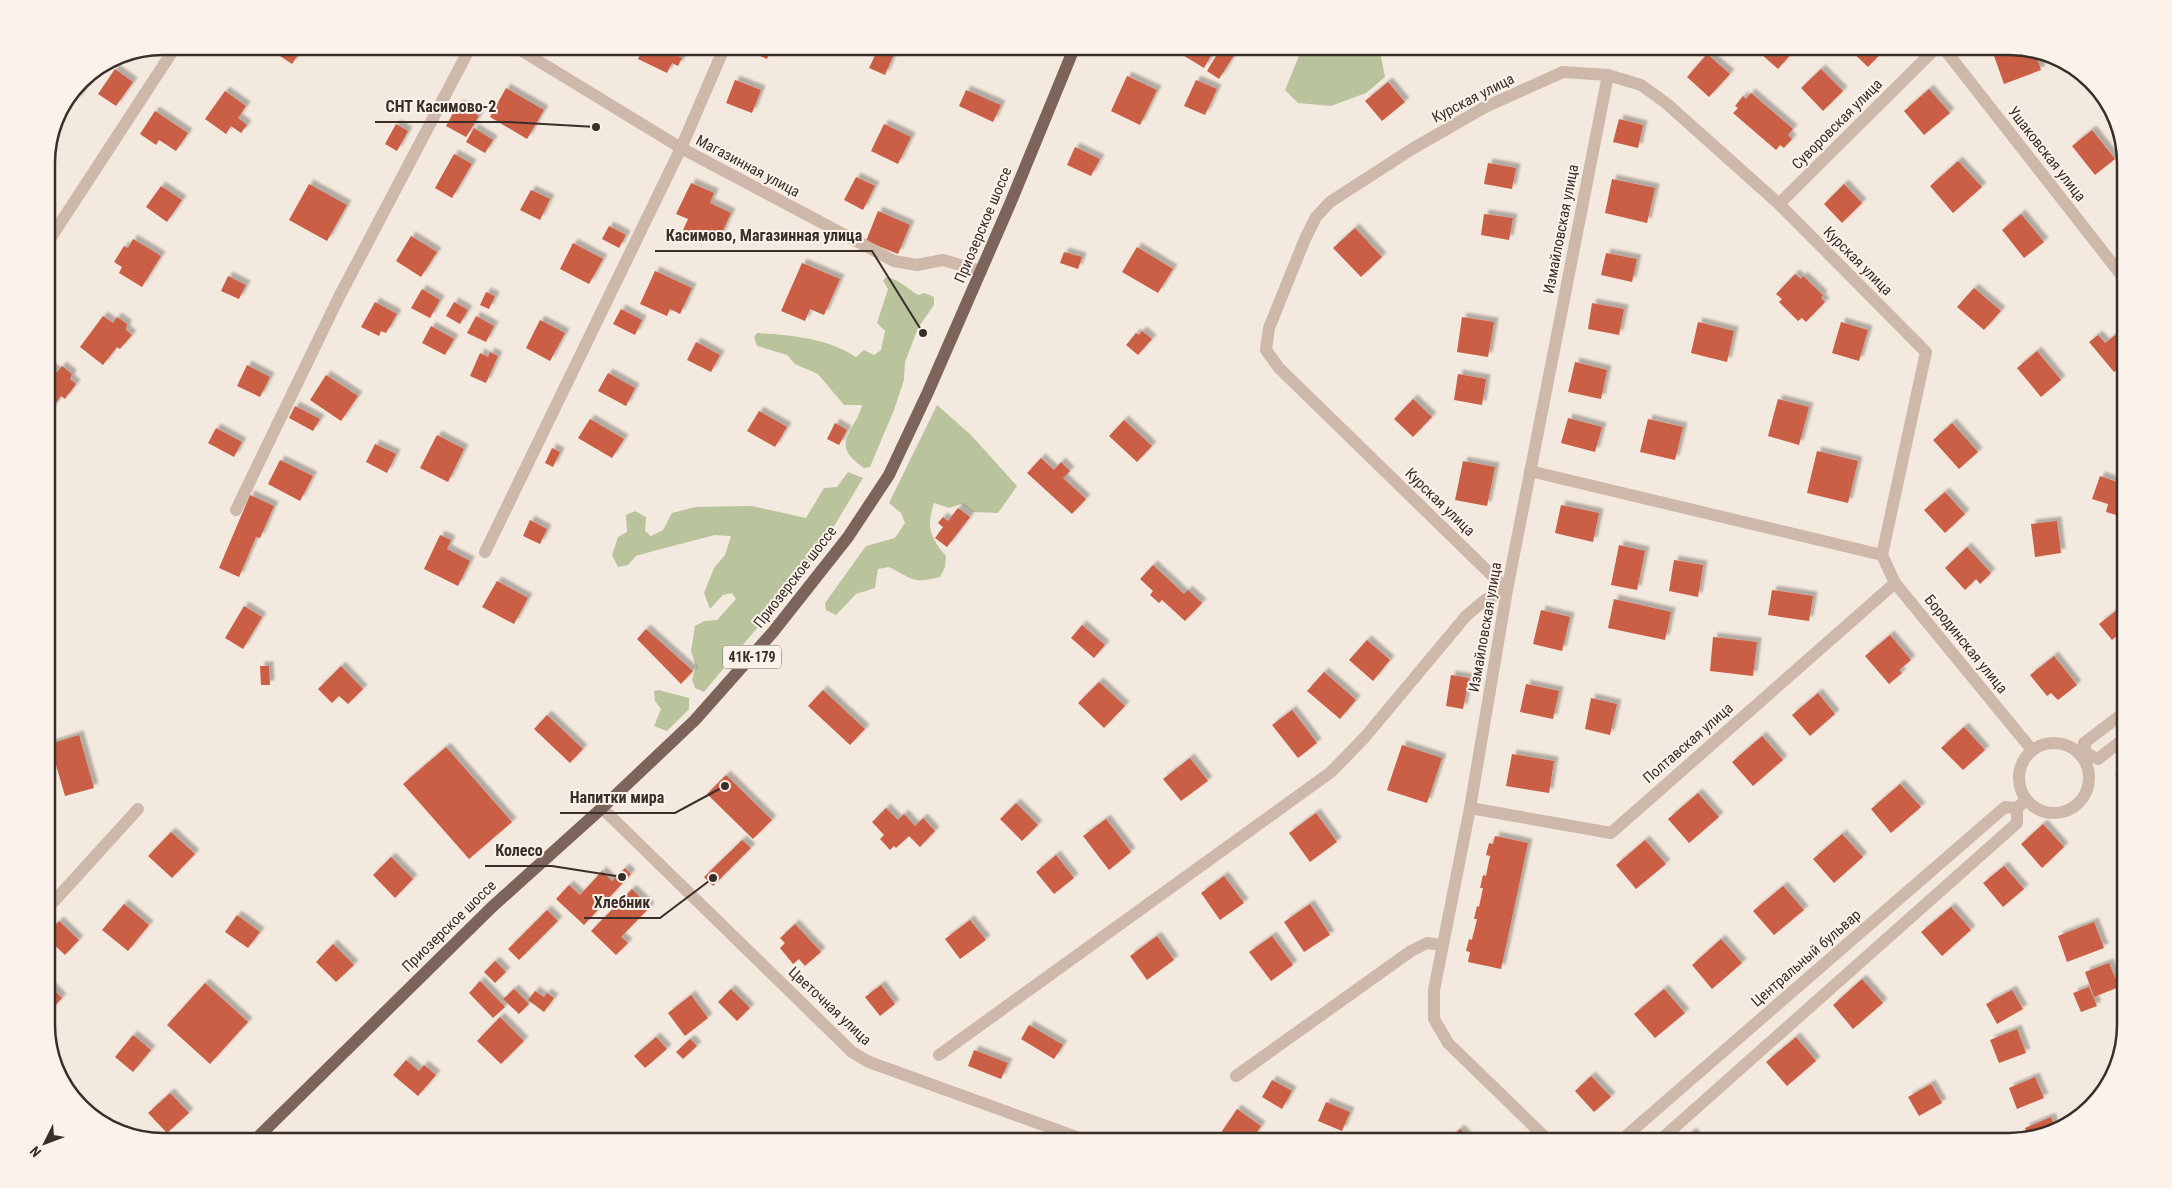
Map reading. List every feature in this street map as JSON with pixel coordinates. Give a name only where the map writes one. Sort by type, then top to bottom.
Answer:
[{"type":"main road","name":"Приозерское шоссе","points":[[262,1133],[492,907],[668,747],[718,695],[773,632],[848,538],[889,475],[928,392],[1071,55]]},
{"type":"street","points":[[55,231],[170,55]]},
{"type":"street","points":[[236,510],[339,297],[466,55]]},
{"type":"street","name":"Магазинная улица","points":[[529,55],[681,148],[894,261],[917,265],[943,260],[981,271]]},
{"type":"street","points":[[485,552],[681,148],[721,55]]},
{"type":"street","name":"Суворовская улица","points":[[1779,204],[1931,55]]},
{"type":"street","name":"Ушаковская улица","points":[[1947,55],[2117,270]]},
{"type":"street","name":"Курская улица","points":[[1507,590],[1279,368],[1266,350],[1269,328],[1305,239],[1316,217],[1330,202],[1412,149],[1485,107],[1563,72],[1608,74],[1640,85],[1666,103],[1779,204],[1926,352],[1882,555]]},
{"type":"street","name":"Измайловская улица","points":[[1541,1133],[1448,1043],[1434,1018],[1434,990],[1470,808],[1507,590],[1608,74]]},
{"type":"street","points":[[1530,471],[1882,555]]},
{"type":"street","name":"Бородинская улица","points":[[1882,555],[1895,583],[2032,750]]},
{"type":"street","name":"Полтавская улица","points":[[1470,808],[1611,833],[1895,583]]},
{"type":"street","points":[[939,1055],[1331,772],[1365,737],[1466,616],[1485,600],[1507,590]]},
{"type":"street","points":[[2021,804],[2054,814],[2069,810],[2082,800],[2088,786],[2088,770],[2083,754],[2084,743],[2117,718]]},
{"type":"street","points":[[1668,1133],[2017,823],[2021,804],[2019,774],[2023,761],[2032,750],[2044,744],[2058,743],[2098,759],[2117,744]]},
{"type":"street","name":"Центральный бульвар","points":[[1629,1133],[2005,807],[2021,804]]},
{"type":"street","name":"Цветочная улица","points":[[602,808],[852,1052],[869,1062],[1065,1133]]},
{"type":"street","points":[[55,899],[138,809]]},
{"type":"street","points":[[1236,1076],[1411,951],[1427,943],[1442,945]]},
{"type":"green space","points":[[1299,55],[1381,55],[1385,77],[1366,93],[1331,106],[1298,103],[1285,90]]},
{"type":"green space","points":[[886,277],[898,282],[918,295],[925,293],[934,297],[934,305],[918,328],[905,362],[904,380],[894,410],[870,467],[864,468],[853,460],[846,445],[847,438],[862,405],[844,405],[818,374],[795,364],[787,355],[757,346],[754,337],[757,333],[795,336],[833,346],[856,357],[864,350],[874,355],[881,350],[885,331],[877,323],[888,289],[883,281]]},
{"type":"green space","points":[[937,405],[971,435],[1017,486],[998,513],[973,512],[961,504],[949,508],[934,503],[930,519],[931,531],[936,543],[946,556],[945,567],[940,577],[918,580],[889,567],[878,569],[875,588],[856,594],[836,615],[826,610],[825,603],[866,546],[895,538],[905,523],[901,513],[889,503]]},
{"type":"green space","points":[[848,472],[863,478],[815,558],[704,692],[695,688],[692,679],[696,667],[691,651],[695,626],[704,621],[717,620],[736,599],[732,593],[723,595],[710,609],[704,593],[714,568],[725,555],[731,536],[715,535],[657,550],[636,556],[628,565],[618,567],[612,555],[618,537],[627,532],[626,515],[635,511],[646,517],[645,531],[651,536],[663,530],[672,513],[695,507],[752,506],[806,518],[824,488],[837,487]]},
{"type":"green space","points":[[659,690],[689,698],[689,709],[667,731],[654,726],[661,709],[655,701],[654,691]]},
{"type":"building","points":[[278,55],[298,55],[292,64]]},
{"type":"building","points":[[640,55],[676,55],[682,58],[678,66],[672,63],[667,73],[638,59]]},
{"type":"building","points":[[758,55],[769,55],[767,59]]},
{"type":"building","points":[[875,55],[893,56],[885,75],[869,68]]},
{"type":"building","points":[[1183,55],[1211,55],[1204,68]]},
{"type":"building","points":[[1217,55],[1234,55],[1219,79],[1207,71]]},
{"type":"building","points":[[1706,55],[1730,74],[1709,97],[1687,77]]},
{"type":"building","points":[[1762,55],[1790,55],[1778,69]]},
{"type":"building","points":[[1855,55],[1879,55],[1868,67]]},
{"type":"building","points":[[1994,55],[2016,55],[2037,59],[2041,70],[2004,84]]},
{"type":"building","points":[[115,69],[133,82],[116,106],[98,94]]},
{"type":"building","points":[[1821,69],[1843,91],[1823,111],[1801,88]]},
{"type":"building","points":[[1127,76],[1157,90],[1140,125],[1111,111]]},
{"type":"building","points":[[735,80],[761,90],[752,113],[726,103]]},
{"type":"building","points":[[1196,80],[1217,89],[1205,115],[1184,106]]},
{"type":"building","points":[[1388,82],[1405,102],[1382,121],[1365,101]]},
{"type":"building","points":[[506,88],[544,110],[527,139],[490,117]]},
{"type":"building","points":[[1929,89],[1950,113],[1924,135],[1904,111]]},
{"type":"building","points":[[966,90],[1001,105],[993,122],[959,106]]},
{"type":"building","points":[[225,91],[246,106],[238,118],[247,125],[241,133],[231,126],[226,134],[205,119]]},
{"type":"building","points":[[1751,93],[1793,129],[1788,135],[1792,139],[1784,148],[1780,145],[1776,150],[1733,113],[1738,108],[1735,106],[1743,96],[1746,99]]},
{"type":"building","points":[[458,104],[479,116],[466,137],[446,126]]},
{"type":"building","points":[[155,111],[188,133],[176,151],[159,140],[156,145],[140,134]]},
{"type":"building","points":[[1619,119],[1643,125],[1638,148],[1613,142]]},
{"type":"building","points":[[396,124],[408,131],[397,151],[385,144]]},
{"type":"building","points":[[884,124],[911,137],[898,164],[871,151]]},
{"type":"building","points":[[474,128],[493,140],[485,153],[466,142]]},
{"type":"building","points":[[2092,130],[2115,159],[2095,175],[2072,146]]},
{"type":"building","points":[[1075,147],[1100,159],[1091,176],[1067,165]]},
{"type":"building","points":[[454,154],[472,164],[452,198],[435,188]]},
{"type":"building","points":[[1958,161],[1982,187],[1953,213],[1930,186]]},
{"type":"building","points":[[1488,163],[1516,168],[1512,189],[1484,184]]},
{"type":"building","points":[[856,177],[875,186],[863,210],[844,200]]},
{"type":"building","points":[[1612,179],[1655,188],[1647,223],[1605,213]]},
{"type":"building","points":[[691,183],[714,193],[710,203],[731,213],[720,237],[709,232],[705,240],[683,230],[688,219],[676,214]]},
{"type":"building","points":[[309,184],[347,205],[327,241],[289,220]]},
{"type":"building","points":[[1844,184],[1862,203],[1842,223],[1824,204]]},
{"type":"building","points":[[161,186],[182,200],[167,222],[146,207]]},
{"type":"building","points":[[531,190],[550,199],[540,220],[520,210]]},
{"type":"building","points":[[878,211],[910,225],[898,254],[866,241]]},
{"type":"building","points":[[1484,214],[1513,218],[1509,240],[1481,235]]},
{"type":"building","points":[[2021,214],[2044,242],[2024,258],[2002,230]]},
{"type":"building","points":[[609,226],[626,235],[619,248],[602,239]]},
{"type":"building","points":[[1355,228],[1382,257],[1361,277],[1333,248]]},
{"type":"building","points":[[411,236],[437,252],[421,277],[396,261]]},
{"type":"building","points":[[133,239],[161,256],[142,287],[119,273],[122,267],[114,262],[124,246],[128,248]]},
{"type":"building","points":[[573,243],[603,259],[589,284],[560,269]]},
{"type":"building","points":[[1137,247],[1173,269],[1158,293],[1122,272]]},
{"type":"building","points":[[1064,252],[1082,257],[1078,269],[1060,263]]},
{"type":"building","points":[[1606,253],[1637,259],[1632,282],[1601,275]]},
{"type":"building","points":[[802,263],[840,279],[824,315],[810,309],[805,321],[781,311]]},
{"type":"building","points":[[655,271],[692,288],[680,314],[670,309],[667,316],[640,304]]},
{"type":"building","points":[[1795,274],[1801,279],[1803,276],[1823,295],[1821,298],[1825,302],[1806,322],[1802,318],[1798,321],[1779,302],[1782,299],[1776,294]]},
{"type":"building","points":[[228,276],[246,285],[239,299],[221,291]]},
{"type":"building","points":[[1974,288],[2001,311],[1984,330],[1957,307]]},
{"type":"building","points":[[422,289],[440,300],[430,318],[411,308]]},
{"type":"building","points":[[486,292],[495,296],[489,309],[480,305]]},
{"type":"building","points":[[375,302],[397,314],[386,333],[381,331],[379,336],[361,327]]},
{"type":"building","points":[[454,302],[468,310],[460,324],[446,316]]},
{"type":"building","points":[[1592,303],[1624,309],[1619,335],[1588,329]]},
{"type":"building","points":[[621,309],[642,320],[635,335],[613,324]]},
{"type":"building","points":[[103,316],[113,323],[117,317],[127,324],[126,330],[132,335],[120,349],[117,347],[103,365],[80,347]]},
{"type":"building","points":[[476,316],[494,326],[486,342],[467,333]]},
{"type":"building","points":[[1462,317],[1494,322],[1488,357],[1457,352]]},
{"type":"building","points":[[540,320],[565,333],[550,361],[526,348]]},
{"type":"building","points":[[1698,322],[1734,331],[1727,362],[1691,353]]},
{"type":"building","points":[[1841,322],[1868,330],[1859,361],[1832,353]]},
{"type":"building","points":[[431,326],[454,339],[445,355],[422,343]]},
{"type":"building","points":[[1142,331],[1152,339],[1138,355],[1126,345],[1136,333],[1139,335]]},
{"type":"building","points":[[2117,334],[2117,370],[2114,372],[2089,342],[2098,335],[2105,343]]},
{"type":"building","points":[[696,342],[720,355],[711,372],[687,360]]},
{"type":"building","points":[[2037,351],[2061,380],[2041,397],[2017,368]]},
{"type":"building","points":[[490,352],[498,356],[486,383],[470,376],[480,353],[488,357]]},
{"type":"building","points":[[1575,362],[1607,370],[1601,399],[1568,392]]},
{"type":"building","points":[[247,365],[270,377],[260,397],[237,386]]},
{"type":"building","points":[[62,366],[72,374],[70,379],[76,384],[65,399],[61,396],[55,404],[55,370],[57,372]]},
{"type":"building","points":[[608,373],[635,388],[626,406],[598,391]]},
{"type":"building","points":[[1458,374],[1486,379],[1482,405],[1454,400]]},
{"type":"building","points":[[326,375],[358,396],[341,421],[310,400]]},
{"type":"building","points":[[1413,399],[1432,417],[1413,437],[1394,419]]},
{"type":"building","points":[[1778,399],[1809,407],[1799,445],[1768,436]]},
{"type":"building","points":[[295,406],[320,419],[313,431],[289,418]]},
{"type":"building","points":[[759,411],[787,427],[775,447],[747,431]]},
{"type":"building","points":[[1568,418],[1602,427],[1595,452],[1561,443]]},
{"type":"building","points":[[590,419],[624,439],[612,458],[578,438]]},
{"type":"building","points":[[1648,419],[1683,427],[1675,460],[1640,452]]},
{"type":"building","points":[[1124,420],[1152,446],[1137,462],[1109,436]]},
{"type":"building","points":[[835,423],[847,430],[839,445],[827,439]]},
{"type":"building","points":[[1952,423],[1978,452],[1959,469],[1933,440]]},
{"type":"building","points":[[216,428],[242,442],[234,457],[208,443]]},
{"type":"building","points":[[437,435],[464,449],[448,482],[420,468]]},
{"type":"building","points":[[375,444],[396,454],[387,473],[366,462]]},
{"type":"building","points":[[552,448],[560,452],[553,467],[545,463]]},
{"type":"building","points":[[1817,451],[1858,461],[1848,503],[1807,493]]},
{"type":"building","points":[[1041,458],[1054,470],[1061,462],[1070,471],[1063,478],[1086,499],[1072,514],[1027,473]]},
{"type":"building","points":[[280,460],[313,476],[300,501],[268,484]]},
{"type":"building","points":[[1463,461],[1495,467],[1487,506],[1455,500]]},
{"type":"building","points":[[2100,476],[2117,482],[2117,515],[2106,512],[2108,504],[2092,499]]},
{"type":"building","points":[[1945,492],[1965,514],[1945,533],[1924,510]]},
{"type":"building","points":[[250,495],[274,506],[260,538],[256,537],[239,577],[219,568]]},
{"type":"building","points":[[1561,505],[1599,513],[1593,542],[1555,533]]},
{"type":"building","points":[[958,508],[970,517],[947,547],[935,538],[943,527],[938,523],[943,517],[948,521]]},
{"type":"building","points":[[530,520],[547,529],[540,544],[523,536]]},
{"type":"building","points":[[2057,521],[2061,553],[2035,557],[2031,524]]},
{"type":"building","points":[[440,535],[451,540],[447,549],[470,561],[458,586],[424,569]]},
{"type":"building","points":[[1619,545],[1645,551],[1637,590],[1611,585]]},
{"type":"building","points":[[1967,547],[1991,573],[1980,584],[1976,579],[1965,590],[1945,568]]},
{"type":"building","points":[[1674,560],[1703,565],[1698,597],[1669,591]]},
{"type":"building","points":[[1153,565],[1184,594],[1188,590],[1202,603],[1185,621],[1162,600],[1159,603],[1150,595],[1153,591],[1140,579]]},
{"type":"building","points":[[497,581],[528,598],[514,624],[482,607]]},
{"type":"building","points":[[1772,590],[1813,596],[1809,621],[1768,615]]},
{"type":"building","points":[[1614,599],[1671,612],[1665,640],[1608,628]]},
{"type":"building","points":[[244,606],[262,617],[243,649],[225,638]]},
{"type":"building","points":[[1541,610],[1570,617],[1562,651],[1533,644]]},
{"type":"building","points":[[2117,610],[2117,636],[2112,640],[2099,624]]},
{"type":"building","points":[[1082,625],[1105,645],[1094,658],[1071,638]]},
{"type":"building","points":[[646,629],[693,671],[681,684],[637,639]]},
{"type":"building","points":[[1890,635],[1911,660],[1899,670],[1902,673],[1889,684],[1865,656]]},
{"type":"building","points":[[1713,637],[1757,642],[1753,676],[1710,671]]},
{"type":"building","points":[[1367,640],[1390,660],[1373,681],[1349,660]]},
{"type":"building","points":[[2054,656],[2077,685],[2058,700],[2051,693],[2047,696],[2030,675]]},
{"type":"building","points":[[260,666],[269,666],[270,685],[261,685]]},
{"type":"building","points":[[341,666],[363,689],[348,704],[339,696],[332,703],[318,689]]},
{"type":"building","points":[[1324,672],[1356,700],[1340,719],[1307,691]]},
{"type":"building","points":[[1451,675],[1469,678],[1463,709],[1446,706]]},
{"type":"building","points":[[1099,682],[1125,706],[1104,728],[1078,703]]},
{"type":"building","points":[[1526,684],[1559,691],[1553,719],[1520,712]]},
{"type":"building","points":[[823,690],[865,729],[850,745],[808,706]]},
{"type":"building","points":[[1818,693],[1835,714],[1810,736],[1792,715]]},
{"type":"building","points":[[1591,698],[1617,704],[1610,735],[1585,729]]},
{"type":"building","points":[[1292,710],[1317,743],[1298,758],[1272,725]]},
{"type":"building","points":[[547,715],[583,749],[570,763],[534,729]]},
{"type":"building","points":[[1964,727],[1985,750],[1963,770],[1941,748]]},
{"type":"building","points":[[79,735],[94,788],[65,796],[55,761],[55,742]]},
{"type":"building","points":[[1762,736],[1783,760],[1753,786],[1732,762]]},
{"type":"building","points":[[1402,745],[1442,758],[1427,803],[1387,790]]},
{"type":"building","points":[[446,747],[512,822],[469,859],[403,784]]},
{"type":"building","points":[[1512,754],[1554,761],[1549,793],[1506,786]]},
{"type":"building","points":[[1190,758],[1208,781],[1181,801],[1163,779]]},
{"type":"building","points":[[726,775],[772,820],[753,839],[707,794]]},
{"type":"building","points":[[1900,784],[1921,807],[1891,833],[1871,809]]},
{"type":"building","points":[[1698,793],[1719,817],[1689,843],[1668,819]]},
{"type":"building","points":[[1016,803],[1038,825],[1022,841],[1000,819]]},
{"type":"building","points":[[886,808],[898,820],[904,814],[915,826],[923,818],[935,831],[920,847],[909,836],[896,848],[894,846],[890,850],[880,839],[884,835],[872,822]]},
{"type":"building","points":[[1316,813],[1337,842],[1310,862],[1289,833]]},
{"type":"building","points":[[1106,819],[1131,852],[1109,870],[1083,836]]},
{"type":"building","points":[[2043,824],[2064,847],[2042,868],[2021,844]]},
{"type":"building","points":[[171,832],[195,854],[172,878],[148,856]]},
{"type":"building","points":[[1842,834],[1863,857],[1834,883],[1813,859]]},
{"type":"building","points":[[1495,836],[1528,843],[1501,969],[1468,962],[1470,952],[1466,951],[1469,939],[1472,940],[1477,919],[1474,919],[1483,888],[1480,888],[1483,875],[1486,876],[1490,856],[1486,855],[1489,843],[1493,844]]},
{"type":"building","points":[[742,840],[751,848],[713,886],[704,877]]},
{"type":"building","points":[[1645,840],[1666,864],[1636,889],[1616,865]]},
{"type":"building","points":[[1056,855],[1074,878],[1054,894],[1036,872]]},
{"type":"building","points":[[391,857],[413,879],[395,898],[373,875]]},
{"type":"building","points":[[2004,866],[2024,889],[2003,907],[1983,883]]},
{"type":"building","points":[[625,868],[631,874],[584,925],[556,899],[569,885],[580,895],[602,871],[612,881]]},
{"type":"building","points":[[1224,876],[1244,903],[1220,920],[1201,893]]},
{"type":"building","points":[[1783,886],[1804,910],[1774,935],[1753,911]]},
{"type":"building","points":[[632,889],[650,907],[621,937],[628,943],[616,955],[591,931]]},
{"type":"building","points":[[124,904],[149,925],[128,951],[102,930]]},
{"type":"building","points":[[1310,904],[1330,935],[1304,952],[1284,922]]},
{"type":"building","points":[[1951,907],[1971,930],[1942,956],[1921,932]]},
{"type":"building","points":[[547,910],[558,921],[519,960],[508,949]]},
{"type":"building","points":[[237,915],[260,932],[248,948],[225,932]]},
{"type":"building","points":[[970,920],[986,940],[960,959],[945,939]]},
{"type":"building","points":[[59,921],[79,940],[65,955],[55,946],[55,925]]},
{"type":"building","points":[[2094,922],[2104,948],[2067,962],[2058,936]]},
{"type":"building","points":[[795,924],[821,952],[805,966],[799,959],[793,964],[780,948],[785,943],[780,938]]},
{"type":"building","points":[[1157,936],[1174,960],[1147,980],[1130,956]]},
{"type":"building","points":[[1272,936],[1293,965],[1271,981],[1249,952]]},
{"type":"building","points":[[1721,939],[1742,963],[1712,989],[1692,965]]},
{"type":"building","points":[[333,944],[354,965],[336,982],[316,962]]},
{"type":"building","points":[[495,961],[506,972],[495,983],[484,972]]},
{"type":"building","points":[[2109,963],[2117,982],[2117,988],[2094,997],[2085,972]]},
{"type":"building","points":[[1862,979],[1883,1003],[1853,1029],[1833,1005]]},
{"type":"building","points":[[480,981],[505,1007],[493,1018],[469,993]]},
{"type":"building","points":[[205,983],[248,1022],[210,1064],[167,1025]]},
{"type":"building","points":[[881,985],[895,1004],[880,1016],[865,997]]},
{"type":"building","points":[[2089,987],[2097,1006],[2081,1012],[2073,993]]},
{"type":"building","points":[[514,989],[529,1004],[519,1014],[503,999]]},
{"type":"building","points":[[731,989],[750,1008],[737,1021],[718,1002]]},
{"type":"building","points":[[1664,989],[1685,1013],[1655,1038],[1634,1014]]},
{"type":"building","points":[[2012,990],[2023,1009],[1997,1024],[1986,1004]]},
{"type":"building","points":[[55,991],[62,998],[55,1005]]},
{"type":"building","points":[[535,991],[544,997],[547,993],[554,998],[544,1012],[528,1000]]},
{"type":"building","points":[[691,995],[708,1018],[685,1036],[668,1013]]},
{"type":"building","points":[[500,1017],[524,1041],[501,1064],[477,1041]]},
{"type":"building","points":[[1029,1025],[1063,1045],[1054,1059],[1021,1039]]},
{"type":"building","points":[[2017,1029],[2026,1053],[1999,1063],[1990,1040]]},
{"type":"building","points":[[133,1035],[151,1050],[133,1072],[115,1057]]},
{"type":"building","points":[[656,1037],[667,1049],[645,1068],[634,1056]]},
{"type":"building","points":[[1796,1037],[1816,1061],[1787,1086],[1766,1062]]},
{"type":"building","points":[[690,1039],[697,1046],[683,1059],[676,1052]]},
{"type":"building","points":[[974,1050],[1008,1063],[1001,1079],[968,1066]]},
{"type":"building","points":[[406,1060],[419,1071],[424,1065],[436,1075],[418,1096],[393,1075]]},
{"type":"building","points":[[1591,1076],[1611,1097],[1594,1112],[1575,1091]]},
{"type":"building","points":[[2035,1077],[2044,1098],[2017,1109],[2009,1088]]},
{"type":"building","points":[[1272,1080],[1292,1091],[1282,1109],[1262,1097]]},
{"type":"building","points":[[1931,1084],[1942,1103],[1919,1116],[1908,1097]]},
{"type":"building","points":[[170,1093],[189,1113],[167,1133],[148,1113]]},
{"type":"building","points":[[1326,1102],[1350,1112],[1342,1131],[1318,1121]]},
{"type":"building","points":[[1237,1109],[1261,1126],[1256,1133],[1221,1133]]},
{"type":"building","points":[[2051,1117],[2053,1123],[2030,1131],[2026,1132],[2025,1128]]},
{"type":"building","points":[[1460,1129],[1464,1133],[1456,1133]]},
{"type":"place","name":"СНТ Касимово-2","points":[[596,127]]},
{"type":"place","name":"Касимово, Магазинная улица","points":[[923,333]]},
{"type":"place","name":"Напитки мира","points":[[725,786]]},
{"type":"place","name":"Колесо","points":[[622,877]]},
{"type":"place","name":"Хлебник","points":[[713,878]]}]
